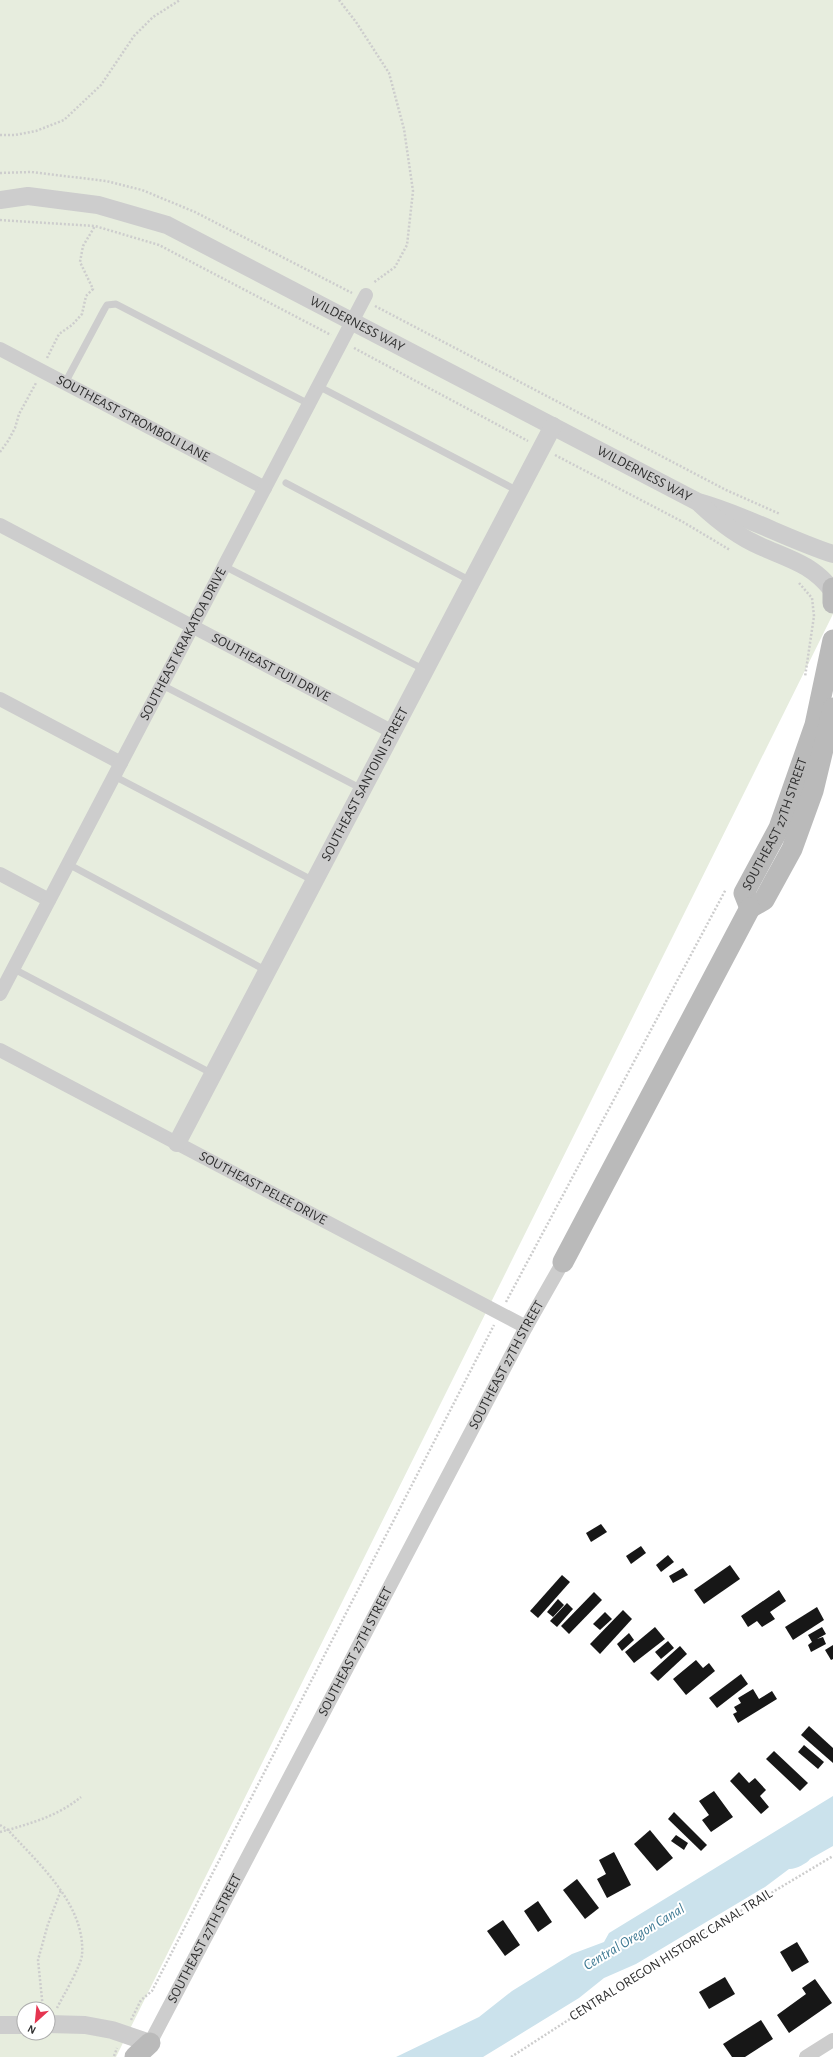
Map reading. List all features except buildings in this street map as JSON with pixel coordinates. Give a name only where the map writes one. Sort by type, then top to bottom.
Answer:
[{"type":"main road","points":[[833,589],[833,603]]},
{"type":"main road","name":"SOUTHEAST 27TH STREET","points":[[833,640],[815,725],[782,820],[744,893],[750,908],[764,900],[792,849],[813,791],[833,708]]},
{"type":"main road","points":[[563,1262],[750,908]]},
{"type":"main road","name":"SOUTHEAST 27TH STREET","points":[[135,2057],[150,2050]]},
{"type":"street","name":"WILDERNESS WAY","points":[[0,200],[28,196],[98,205],[167,225],[698,502],[727,510],[777,533],[833,554]]},
{"type":"street","name":"SOUTHEAST KRAKATOA DRIVE","points":[[0,994],[365,297]]},
{"type":"street","name":"SOUTHEAST STROMBOLI LANE","points":[[0,350],[265,488]]},
{"type":"street","name":"SOUTHEAST SANTOINI STREET","points":[[177,1143],[553,426]]},
{"type":"street","name":"WILDERNESS WAY","points":[[698,502],[719,523],[759,546],[799,561],[819,574],[833,589]]},
{"type":"street","name":"SOUTHEAST FUJI DRIVE","points":[[0,525],[393,732]]},
{"type":"street","points":[[0,699],[121,762]]},
{"type":"street","points":[[0,874],[49,900]]},
{"type":"street","name":"SOUTHEAST PELEE DRIVE","points":[[0,1050],[526,1327]]},
{"type":"street","name":"SOUTHEAST 27TH STREET","points":[[150,2050],[526,1327],[563,1262]]},
{"type":"street","points":[[56,2020],[85,2024],[112,2030],[124,2034],[150,2050]]},
{"type":"street","points":[[0,2025],[16,2025]]},
{"type":"street","points":[[806,2057],[833,2040]]},
{"type":"lane","points":[[65,383],[107,305],[116,304],[308,404]]},
{"type":"lane","points":[[318,386],[519,491]]},
{"type":"lane","points":[[286,483],[472,582]]},
{"type":"lane","points":[[224,566],[425,670]]},
{"type":"lane","points":[[162,685],[363,789]]},
{"type":"lane","points":[[114,776],[314,881]]},
{"type":"lane","points":[[68,864],[267,971]]},
{"type":"lane","points":[[14,968],[213,1074]]},
{"type":"path","points":[[0,135],[15,135],[36,131],[64,120],[101,85],[138,31],[153,17],[180,0]]},
{"type":"path","points":[[339,0],[356,22],[389,73],[404,129],[413,191],[407,245],[396,267],[371,284],[365,297]]},
{"type":"path","points":[[0,173],[31,172],[106,181],[142,190],[174,202],[365,297],[719,486],[782,515]]},
{"type":"path","points":[[0,220],[95,226],[159,245],[684,522],[735,553]]},
{"type":"path","points":[[0,452],[16,428],[19,414],[28,400],[59,334],[78,320],[84,310],[86,296],[92,289],[80,262],[83,246],[95,226]]},
{"type":"path","points":[[796,580],[812,598],[814,616],[804,685]]},
{"type":"path","points":[[114,2056],[141,2000],[152,1991],[223,1849],[500,1312],[729,883]]},
{"type":"path","points":[[0,1832],[48,1818],[68,1808],[81,1797]]},
{"type":"path","points":[[0,1824],[8,1830],[61,1889],[78,1924],[82,1957],[56,2003]]},
{"type":"path","name":"CENTRAL OREGON HISTORIC CANAL TRAIL","points":[[511,2057],[689,1942],[833,1856]]},
{"type":"path","points":[[44,2001],[38,1960],[48,1924],[61,1889]]},
{"type":"green space","points":[[0,0],[833,0],[833,614],[116,2057],[0,2057]]},
{"type":"water","name":"Central Oregon Canal","points":[[833,1796],[833,1846],[801,1866],[789,1869],[765,1887],[636,1964],[604,1978],[579,1998],[483,2057],[396,2057],[479,2017],[512,1991],[572,1954],[604,1942],[609,1933]]}]
